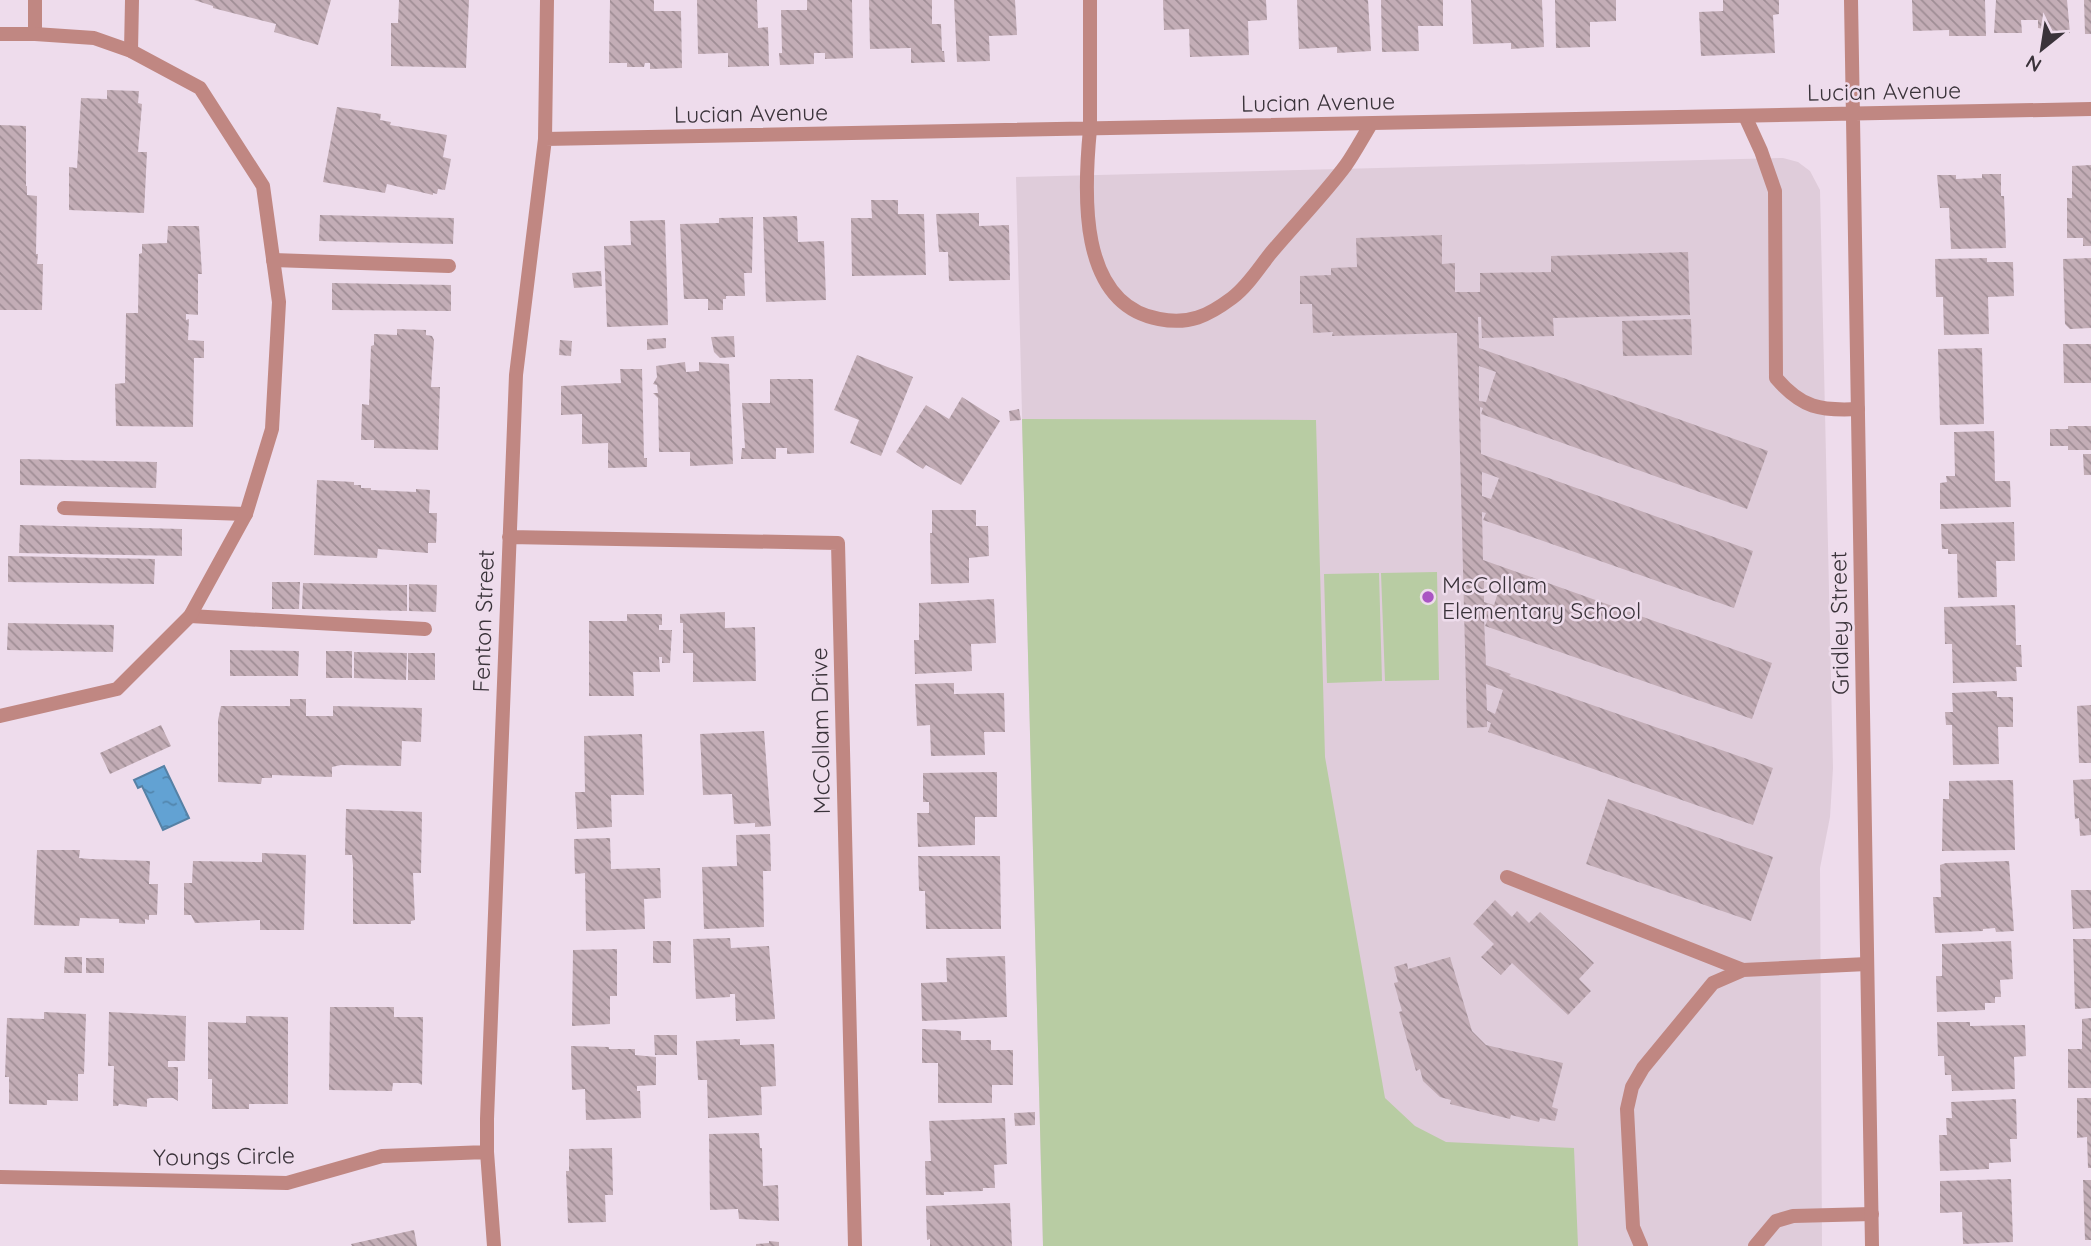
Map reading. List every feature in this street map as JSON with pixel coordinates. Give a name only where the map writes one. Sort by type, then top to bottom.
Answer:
[{"type":"street","points":[[35,0],[35,34]]},
{"type":"street","points":[[131,51],[132,0]]},
{"type":"street","name":"Fenton Street","points":[[494,1246],[487,1152],[509,537],[516,375],[545,139],[547,0]]},
{"type":"street","points":[[1090,0],[1090,129],[1086,171],[1089,230],[1100,273],[1122,302],[1150,318],[1178,323],[1201,317],[1234,297],[1346,164],[1371,124]]},
{"type":"street","name":"Gridley Street","points":[[1851,0],[1872,1246]]},
{"type":"street","points":[[0,34],[94,38],[131,51],[200,88],[263,186],[279,302],[272,429],[246,514],[190,616],[117,689],[0,716]]},
{"type":"street","name":"Lucian Avenue","points":[[545,139],[2091,109]]},
{"type":"street","points":[[1745,116],[1761,151],[1774,191],[1776,378],[1789,393],[1818,408],[1858,409]]},
{"type":"street","points":[[273,260],[449,266]]},
{"type":"street","points":[[64,508],[246,514]]},
{"type":"street","name":"McCollam Drive","points":[[509,537],[838,543],[855,1246]]},
{"type":"street","points":[[190,616],[425,629]]},
{"type":"street","points":[[1507,877],[1743,970]]},
{"type":"street","points":[[1641,1246],[1633,1227],[1627,1109],[1632,1087],[1643,1068],[1713,983],[1743,970],[1867,964]]},
{"type":"street","name":"Youngs Circle","points":[[0,1177],[287,1183],[382,1156],[487,1152]]},
{"type":"street","points":[[1755,1246],[1776,1221],[1793,1216],[1872,1214]]},
{"type":"shaded area","name":"McCollam Elementary School","points":[[1783,158],[1798,162],[1810,171],[1820,190],[1833,768],[1830,817],[1820,868],[1822,1246],[1043,1246],[1016,177]]},
{"type":"green space","points":[[1022,419],[1316,420],[1325,757],[1385,1098],[1415,1126],[1446,1142],[1574,1148],[1578,1246],[1043,1246]]},
{"type":"green space","points":[[1437,572],[1439,680],[1385,681],[1381,573]]},
{"type":"green space","points":[[1379,573],[1382,681],[1327,683],[1324,574]]},
{"type":"water","points":[[164,766],[189,818],[163,830],[142,786],[138,788],[134,780]]},
{"type":"building","points":[[194,0],[331,0],[318,45],[274,32],[276,24],[213,8]]},
{"type":"building","points":[[399,0],[469,0],[466,68],[391,66],[391,23],[398,23]]},
{"type":"building","points":[[610,0],[654,0],[654,11],[681,11],[682,68],[650,69],[650,63],[645,63],[644,67],[627,67],[627,63],[609,63]]},
{"type":"building","points":[[697,0],[757,0],[758,28],[768,27],[769,66],[728,67],[728,53],[698,54]]},
{"type":"building","points":[[807,0],[852,0],[853,58],[825,59],[825,53],[814,53],[814,64],[780,65],[781,10],[807,10]]},
{"type":"building","points":[[869,0],[932,0],[932,24],[941,24],[945,62],[911,63],[911,48],[870,49]]},
{"type":"building","points":[[954,0],[1015,0],[1017,35],[989,36],[990,61],[957,62]]},
{"type":"building","points":[[1163,0],[1266,0],[1267,20],[1248,21],[1249,55],[1190,57],[1189,29],[1164,30]]},
{"type":"building","points":[[1297,0],[1368,0],[1371,51],[1337,53],[1337,47],[1299,49]]},
{"type":"building","points":[[1381,0],[1443,0],[1443,26],[1418,26],[1419,51],[1382,52]]},
{"type":"building","points":[[1471,0],[1542,0],[1544,47],[1511,49],[1511,43],[1473,44]]},
{"type":"building","points":[[1555,0],[1616,0],[1616,21],[1590,22],[1590,47],[1556,48]]},
{"type":"building","points":[[1723,0],[1779,0],[1779,14],[1773,15],[1775,53],[1701,56],[1699,12],[1723,11]]},
{"type":"building","points":[[1912,0],[1985,0],[1986,36],[1949,36],[1949,30],[1913,31]]},
{"type":"building","points":[[1996,0],[2067,0],[2070,33],[2044,33],[2044,29],[2038,28],[2038,20],[2021,20],[2022,33],[1994,33]]},
{"type":"building","points":[[2084,0],[2091,0],[2091,34],[2085,34]]},
{"type":"building","points":[[107,90],[139,91],[138,103],[142,104],[138,152],[147,152],[144,213],[69,210],[69,167],[77,168],[81,98],[107,99]]},
{"type":"building","points":[[337,107],[381,114],[380,120],[391,122],[390,125],[447,135],[443,157],[451,159],[445,190],[438,189],[437,194],[433,195],[387,184],[385,193],[323,182]]},
{"type":"building","points":[[0,125],[26,126],[26,186],[27,195],[37,196],[36,254],[37,264],[43,264],[42,310],[0,310]]},
{"type":"building","points":[[2091,165],[2091,246],[2083,246],[2083,238],[2067,238],[2067,198],[2072,198],[2072,166]]},
{"type":"building","points":[[1982,174],[2001,174],[2006,248],[1951,249],[1949,208],[1940,208],[1937,175],[1956,175],[1956,179],[1982,178]]},
{"type":"building","points":[[871,200],[898,200],[898,214],[924,214],[926,275],[852,276],[851,218],[872,218]]},
{"type":"building","points":[[979,213],[979,226],[1009,225],[1010,280],[949,281],[948,252],[939,252],[936,214]]},
{"type":"building","points":[[320,215],[454,218],[453,244],[319,241]]},
{"type":"building","points":[[797,216],[798,242],[824,241],[826,300],[766,302],[763,217]]},
{"type":"building","points":[[753,217],[752,273],[744,273],[745,296],[726,296],[726,299],[723,299],[723,310],[708,310],[708,299],[684,299],[680,224],[719,223],[719,218]]},
{"type":"building","points":[[665,220],[668,325],[607,327],[604,246],[631,245],[630,221]]},
{"type":"building","points":[[168,226],[199,226],[202,274],[198,274],[198,315],[186,314],[186,320],[189,319],[188,340],[204,341],[204,358],[194,358],[193,427],[116,426],[115,384],[125,383],[126,313],[138,313],[139,254],[142,253],[142,244],[167,243]]},
{"type":"building","points":[[1442,235],[1442,264],[1455,263],[1455,292],[1480,292],[1480,273],[1551,272],[1551,256],[1688,252],[1690,315],[1553,318],[1554,336],[1482,338],[1481,317],[1478,317],[1479,348],[1768,451],[1747,509],[1481,414],[1483,408],[1480,407],[1481,454],[1753,551],[1734,608],[1483,520],[1486,513],[1482,512],[1483,560],[1772,663],[1752,719],[1485,626],[1488,619],[1484,618],[1486,665],[1511,674],[1509,676],[1773,768],[1753,825],[1488,732],[1491,723],[1487,721],[1487,727],[1467,728],[1457,333],[1332,336],[1333,332],[1313,333],[1312,304],[1300,304],[1300,276],[1331,275],[1331,268],[1357,267],[1356,238]],"holes":[[[1479,366],[1496,372],[1486,402],[1479,401]],[[1482,472],[1499,478],[1491,499],[1482,496]],[[1484,578],[1501,583],[1494,605],[1484,602]],[[1486,684],[1503,690],[1495,714],[1487,710]]]},
{"type":"building","points":[[1987,258],[1987,262],[2013,262],[2014,296],[1988,297],[1989,334],[1944,335],[1943,297],[1936,297],[1935,259]]},
{"type":"building","points":[[2091,258],[2091,328],[2070,329],[2065,324],[2063,259]]},
{"type":"building","points":[[601,271],[602,286],[574,288],[572,273]]},
{"type":"building","points":[[332,283],[451,285],[451,311],[332,310]]},
{"type":"building","points":[[1691,319],[1692,355],[1623,356],[1622,321]]},
{"type":"building","points":[[397,329],[426,330],[426,335],[432,336],[434,340],[431,387],[440,387],[438,450],[374,448],[374,440],[361,440],[362,404],[369,405],[371,346],[374,345],[374,334],[397,335]]},
{"type":"building","points":[[734,336],[735,357],[720,358],[714,352],[711,337]]},
{"type":"building","points":[[666,338],[666,348],[647,350],[647,339]]},
{"type":"building","points":[[560,340],[572,341],[571,356],[559,355]]},
{"type":"building","points":[[2063,344],[2091,344],[2091,383],[2064,383]]},
{"type":"building","points":[[1982,348],[1984,424],[1940,425],[1938,349]]},
{"type":"building","points":[[857,355],[913,377],[881,456],[850,443],[859,420],[834,410]]},
{"type":"building","points":[[685,362],[686,372],[699,371],[699,362],[729,364],[733,464],[690,466],[690,452],[659,452],[658,398],[653,393],[658,393],[657,385],[653,384],[657,377],[656,366]]},
{"type":"building","points":[[620,369],[642,369],[644,458],[647,458],[647,467],[608,468],[608,443],[582,444],[582,414],[561,415],[561,386],[621,383]]},
{"type":"building","points":[[770,379],[813,379],[814,453],[787,454],[787,448],[776,448],[776,459],[741,459],[742,448],[745,448],[742,403],[770,403]]},
{"type":"building","points":[[962,397],[1000,421],[961,485],[926,465],[923,469],[896,452],[926,405],[949,419]]},
{"type":"building","points":[[1019,409],[1021,420],[1010,421],[1009,411]]},
{"type":"building","points":[[2068,426],[2091,426],[2091,450],[2068,450],[2068,446],[2050,446],[2050,429],[2068,429]]},
{"type":"building","points":[[1994,431],[1995,481],[2010,481],[2011,507],[1940,509],[1940,483],[1947,482],[1946,476],[1955,476],[1954,432]]},
{"type":"building","points":[[2083,454],[2091,454],[2091,475],[2084,475]]},
{"type":"building","points":[[20,459],[157,462],[156,488],[20,485]]},
{"type":"building","points":[[317,480],[354,482],[354,485],[371,490],[430,490],[429,513],[437,513],[436,543],[428,543],[428,553],[378,549],[377,558],[314,555]]},
{"type":"building","points":[[932,510],[976,510],[976,526],[988,526],[989,556],[969,558],[969,583],[931,584]]},
{"type":"building","points":[[2014,522],[2015,561],[1996,561],[1997,597],[1958,598],[1957,554],[1948,554],[1948,549],[1942,549],[1941,524]]},
{"type":"building","points":[[20,525],[182,529],[182,556],[19,553]]},
{"type":"building","points":[[8,556],[155,559],[154,584],[8,582]]},
{"type":"building","points":[[272,582],[300,582],[299,609],[272,609]]},
{"type":"building","points":[[303,583],[407,585],[407,611],[302,609]]},
{"type":"building","points":[[409,584],[437,585],[436,612],[409,611]]},
{"type":"building","points":[[994,599],[996,643],[971,644],[972,671],[915,674],[914,640],[919,640],[919,603]]},
{"type":"building","points":[[2015,605],[2016,645],[2021,645],[2022,667],[2016,667],[2017,681],[1953,683],[1952,644],[1945,644],[1944,607]]},
{"type":"building","points":[[725,612],[725,628],[755,627],[756,681],[693,682],[693,653],[683,653],[683,623],[680,623],[680,614]]},
{"type":"building","points":[[627,614],[662,614],[659,630],[672,630],[670,663],[662,663],[662,657],[659,657],[660,672],[633,672],[634,696],[589,696],[589,621],[627,621]]},
{"type":"building","points":[[8,623],[114,625],[113,652],[7,650]]},
{"type":"building","points":[[230,650],[299,651],[298,676],[230,676]]},
{"type":"building","points":[[326,651],[352,651],[352,678],[326,678]]},
{"type":"building","points":[[354,652],[407,653],[406,680],[354,678]]},
{"type":"building","points":[[408,653],[435,653],[435,680],[408,680]]},
{"type":"building","points":[[954,683],[954,694],[1004,693],[1005,732],[984,732],[985,755],[931,756],[930,725],[917,726],[915,684]]},
{"type":"building","points":[[1997,691],[1997,697],[2013,697],[2013,727],[1998,727],[1999,764],[1953,765],[1952,725],[1946,725],[1945,712],[1953,712],[1952,693]]},
{"type":"building","points":[[290,699],[306,699],[306,716],[333,716],[333,706],[422,708],[421,742],[402,741],[401,766],[341,765],[332,767],[332,777],[272,775],[272,778],[262,778],[261,784],[218,782],[218,720],[221,706],[290,706]]},
{"type":"building","points":[[2091,705],[2091,763],[2079,763],[2077,706]]},
{"type":"building","points":[[161,725],[171,746],[110,774],[100,753]]},
{"type":"building","points":[[764,731],[771,826],[755,827],[755,823],[734,824],[732,794],[703,795],[700,734]]},
{"type":"building","points":[[642,734],[644,795],[611,795],[612,827],[577,829],[575,792],[585,792],[584,736]]},
{"type":"building","points":[[997,772],[997,817],[975,817],[975,845],[918,847],[917,813],[929,813],[929,802],[923,802],[923,773]]},
{"type":"building","points":[[2091,779],[2091,835],[2080,836],[2079,818],[2075,819],[2073,780]]},
{"type":"building","points":[[2013,780],[2015,850],[1942,851],[1943,799],[1949,799],[1949,781]]},
{"type":"building","points":[[1608,799],[1773,857],[1751,921],[1586,864]]},
{"type":"building","points":[[346,809],[422,812],[421,873],[413,873],[415,920],[411,921],[411,924],[353,924],[352,855],[345,855]]},
{"type":"building","points":[[770,834],[771,871],[763,871],[764,927],[704,929],[702,867],[737,866],[736,835]]},
{"type":"building","points":[[610,838],[611,869],[660,868],[661,898],[644,899],[645,929],[586,931],[585,873],[575,874],[574,839]]},
{"type":"building","points":[[37,850],[80,850],[79,858],[150,861],[149,884],[158,884],[157,915],[149,915],[145,924],[119,923],[119,919],[80,918],[79,926],[34,925]]},
{"type":"building","points":[[262,853],[306,855],[304,930],[260,930],[260,920],[195,923],[191,915],[184,915],[184,883],[192,883],[193,861],[262,862]]},
{"type":"building","points":[[918,856],[1000,856],[1001,929],[926,929],[925,891],[919,891]]},
{"type":"building","points":[[2009,861],[2014,931],[1996,932],[1995,928],[1935,933],[1933,897],[1941,897],[1940,865]]},
{"type":"building","points":[[2071,890],[2091,890],[2091,928],[2073,929]]},
{"type":"building","points":[[1495,900],[1512,917],[1517,911],[1529,923],[1540,912],[1594,963],[1579,979],[1591,991],[1568,1015],[1512,963],[1501,975],[1481,957],[1494,944],[1473,924]]},
{"type":"building","points":[[730,938],[731,948],[769,946],[775,1019],[736,1021],[735,994],[730,994],[730,997],[696,999],[693,939]]},
{"type":"building","points":[[2073,939],[2091,939],[2091,1008],[2075,1009]]},
{"type":"building","points":[[653,941],[671,941],[671,963],[653,963]]},
{"type":"building","points":[[2011,941],[2013,979],[2000,980],[2001,997],[1995,997],[1995,1003],[1985,1003],[1985,1010],[1937,1012],[1936,976],[1942,976],[1942,944]]},
{"type":"building","points":[[617,949],[617,996],[610,996],[610,1024],[572,1026],[573,950]]},
{"type":"building","points":[[1005,956],[1007,1017],[922,1021],[921,983],[947,982],[946,958]]},
{"type":"building","points":[[65,957],[82,957],[82,973],[64,973]]},
{"type":"building","points":[[1450,957],[1472,1031],[1486,1045],[1563,1063],[1552,1107],[1558,1109],[1555,1121],[1540,1118],[1539,1122],[1511,1115],[1510,1119],[1450,1104],[1451,1100],[1440,1097],[1423,1081],[1420,1069],[1416,1071],[1399,1012],[1402,1011],[1394,983],[1398,982],[1394,967],[1407,963],[1408,969]]},
{"type":"building","points":[[86,958],[104,958],[104,973],[86,973]]},
{"type":"building","points":[[330,1007],[394,1007],[394,1017],[423,1017],[422,1085],[393,1083],[392,1091],[329,1090]]},
{"type":"building","points":[[44,1012],[86,1014],[84,1074],[78,1074],[78,1101],[47,1100],[47,1105],[9,1104],[9,1077],[5,1077],[7,1018],[44,1019]]},
{"type":"building","points":[[109,1012],[186,1016],[185,1061],[168,1061],[168,1067],[178,1067],[178,1101],[173,1098],[150,1098],[147,1099],[147,1107],[119,1104],[113,1106],[114,1066],[108,1066]]},
{"type":"building","points":[[246,1016],[288,1017],[288,1104],[249,1104],[249,1109],[212,1109],[212,1079],[208,1079],[208,1022],[246,1023]]},
{"type":"building","points":[[2091,1018],[2091,1088],[2068,1088],[2068,1049],[2082,1049],[2082,1019]]},
{"type":"building","points":[[1937,1022],[1970,1022],[1970,1026],[2025,1025],[2026,1056],[2014,1057],[2015,1089],[1952,1091],[1951,1075],[1945,1075],[1944,1056],[1938,1056]]},
{"type":"building","points":[[922,1029],[961,1031],[961,1040],[991,1040],[991,1050],[1013,1050],[1013,1085],[992,1085],[992,1103],[938,1103],[938,1063],[922,1063]]},
{"type":"building","points":[[654,1035],[677,1035],[677,1055],[655,1055]]},
{"type":"building","points":[[740,1039],[740,1045],[774,1044],[776,1086],[761,1087],[762,1115],[708,1118],[707,1080],[698,1080],[696,1041]]},
{"type":"building","points":[[571,1046],[635,1049],[635,1055],[656,1057],[656,1085],[637,1086],[637,1091],[640,1091],[641,1118],[586,1120],[585,1089],[572,1090]]},
{"type":"building","points":[[2077,1098],[2091,1098],[2091,1168],[2088,1168],[2087,1137],[2077,1138]]},
{"type":"building","points":[[2016,1099],[2017,1139],[2010,1139],[2011,1162],[1989,1163],[1989,1169],[1940,1171],[1939,1135],[1947,1135],[1946,1118],[1952,1118],[1951,1102]]},
{"type":"building","points":[[1035,1112],[1035,1125],[1015,1126],[1014,1113]]},
{"type":"building","points":[[1005,1118],[1007,1164],[994,1165],[995,1188],[926,1195],[925,1161],[931,1161],[929,1121]]},
{"type":"building","points":[[759,1133],[763,1186],[778,1185],[779,1221],[739,1219],[738,1209],[710,1210],[709,1134]]},
{"type":"building","points":[[612,1148],[613,1195],[605,1195],[606,1222],[568,1223],[566,1171],[569,1171],[569,1149]]},
{"type":"building","points":[[2011,1179],[2013,1242],[1963,1244],[1962,1212],[1940,1213],[1940,1181]]},
{"type":"building","points":[[2083,1180],[2091,1180],[2091,1240],[2085,1240]]},
{"type":"building","points":[[1010,1203],[1012,1246],[930,1246],[930,1239],[927,1240],[926,1206]]},
{"type":"building","points":[[414,1230],[417,1246],[351,1244]]},
{"type":"building","points":[[779,1242],[779,1246],[756,1246],[769,1243]]},
{"type":"place","name":"McCollam Elementary School","points":[[1428,597]]}]
